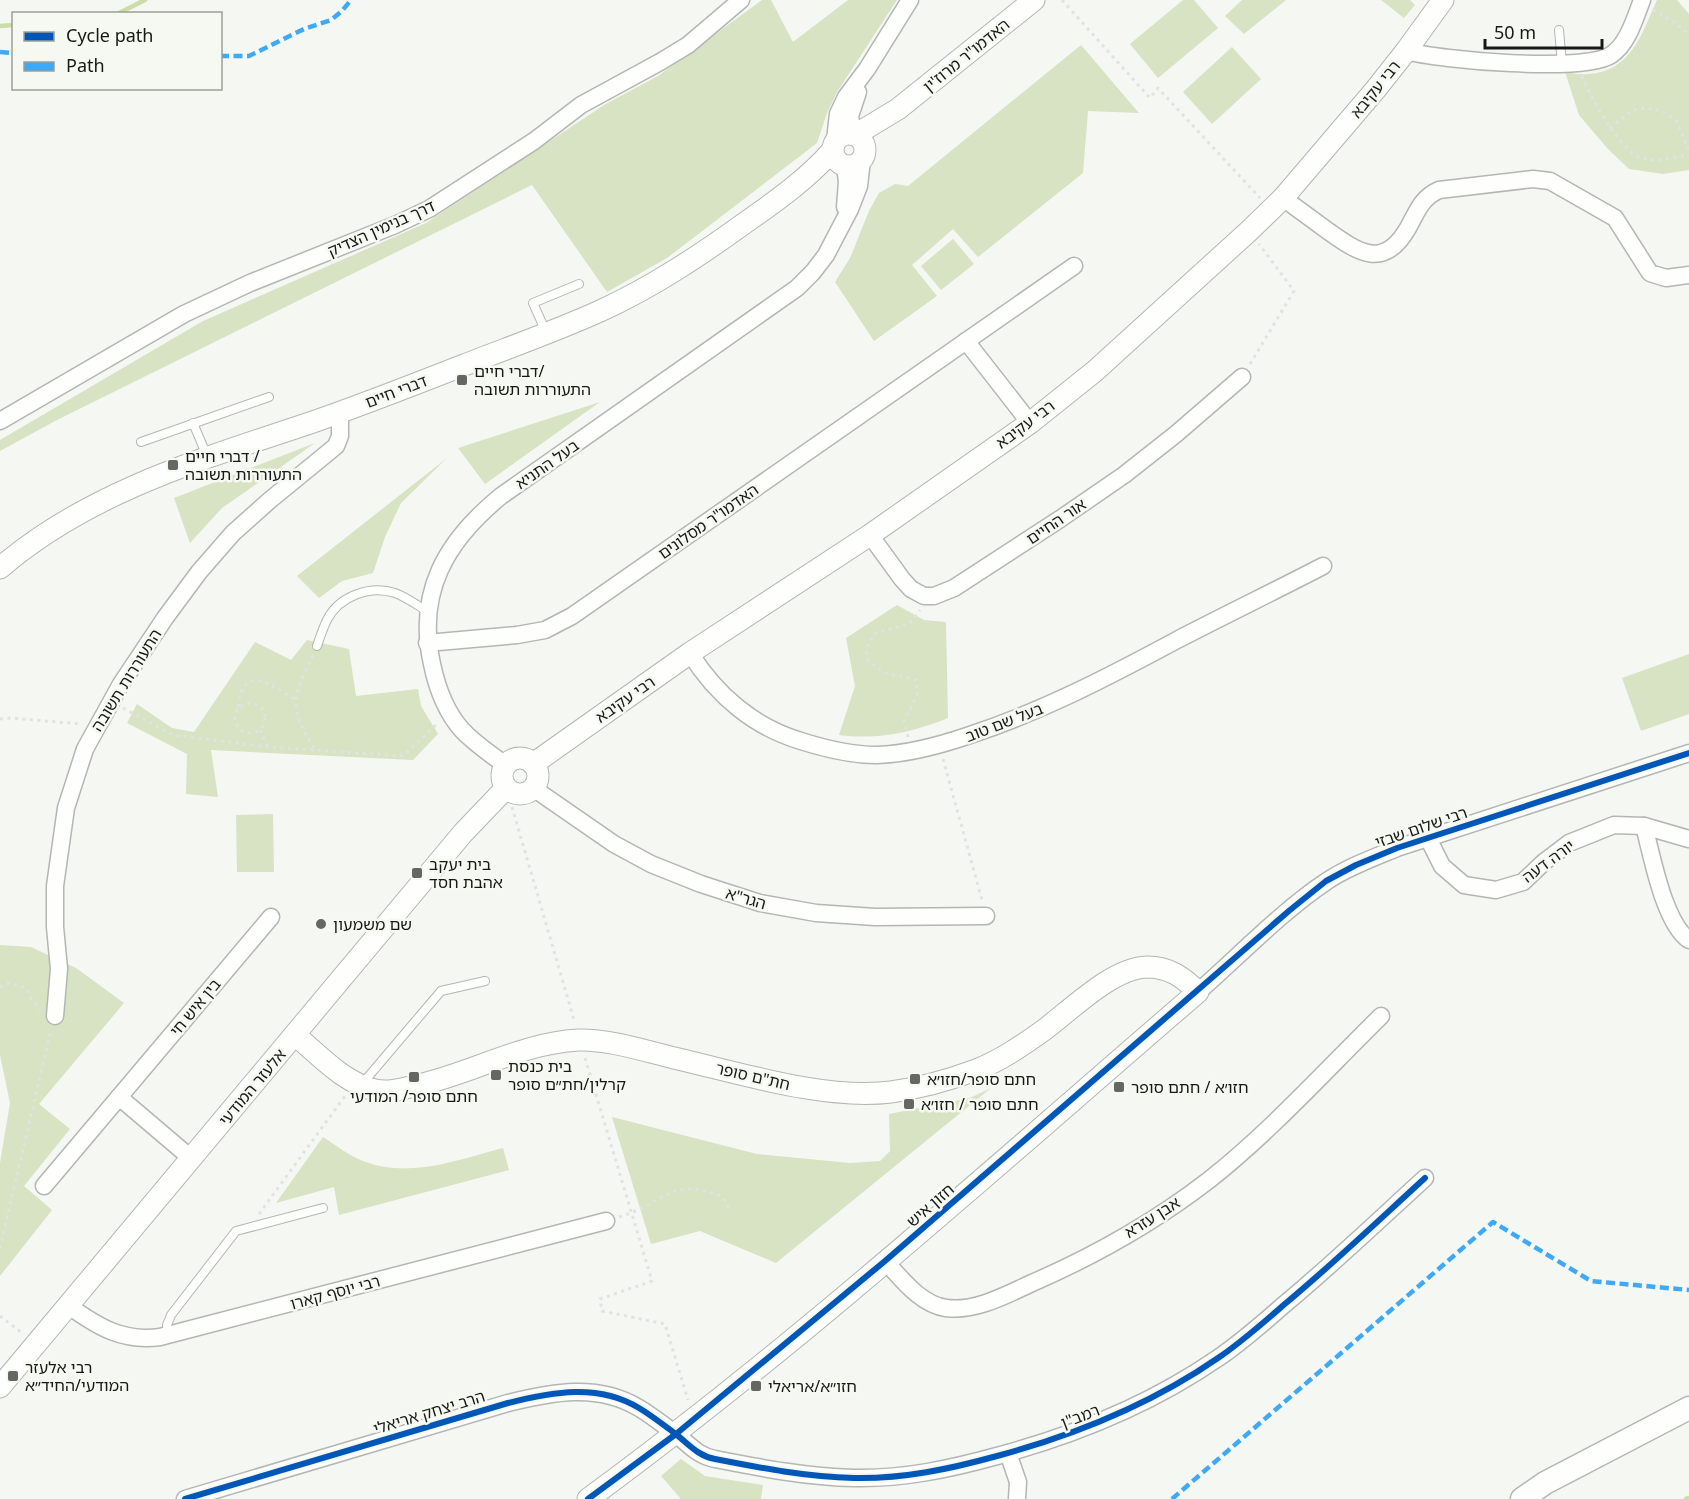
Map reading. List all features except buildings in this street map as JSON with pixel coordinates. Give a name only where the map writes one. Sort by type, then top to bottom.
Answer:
[{"type":"main road","points":[[1522,1499],[1545,1483],[1689,1408]]},
{"type":"street","name":"דרך בנימין הצדיק","points":[[0,421],[184,314],[250,283],[429,209],[534,141],[581,105],[688,45],[741,0]]},
{"type":"street","name":"בעל התניא","points":[[505,765],[462,730],[444,705],[435,678],[427,643],[428,611],[433,585],[445,558],[459,536],[479,514],[797,288],[813,272],[826,255],[840,228],[847,189],[851,109],[867,69],[910,0]]},
{"type":"street","name":"האדמו\"ר מרוז'ין","points":[[849,150],[1034,0]]},
{"type":"street","name":"רבי עקיבא","points":[[533,764],[690,653],[870,535],[1029,423],[1095,371],[1276,204],[1326,149],[1406,51],[1443,0]]},
{"type":"street","points":[[1406,51],[1428,57],[1570,64],[1598,61],[1612,55],[1624,41],[1642,2]]},
{"type":"street","name":"דברי חיים","points":[[0,567],[34,540],[82,511],[176,468],[340,413],[601,311],[654,283],[713,246],[784,196],[818,166],[849,150]]},
{"type":"street","points":[[1276,204],[1364,254],[1379,254],[1398,244],[1423,201],[1428,195],[1439,190],[1533,179],[1550,181],[1615,218],[1650,273],[1666,278],[1689,275]]},
{"type":"street","name":"האדמו\"ר מסלונים","points":[[427,643],[517,635],[545,630],[572,616],[1074,266]]},
{"type":"street","points":[[966,341],[1029,423]]},
{"type":"street","name":"אור החיים","points":[[924,596],[934,596],[954,588],[1124,476],[1242,377]]},
{"type":"street","name":"התעוררות תשובה","points":[[55,1016],[59,969],[55,927],[55,886],[59,847],[73,781],[85,749],[111,702],[165,618],[199,572],[233,533],[336,446],[340,436],[340,413]]},
{"type":"street","points":[[870,535],[902,579],[924,596]]},
{"type":"street","name":"בעל שם טוב","points":[[690,653],[703,674],[721,693],[762,724],[790,737],[851,754],[879,755],[919,750],[1014,721],[1062,700],[1323,566]]},
{"type":"street","name":"רבי שלום שבזי","points":[[1198,992],[1326,881],[1356,865],[1397,848],[1689,753]]},
{"type":"street","points":[[519,758],[533,764],[537,779],[533,788],[523,794],[511,792],[506,788],[502,780],[505,765],[509,761],[519,758]]},
{"type":"street","name":"אלעזר המודעי","points":[[0,1388],[464,833],[506,788]]},
{"type":"street","name":"הגר\"א","points":[[533,788],[614,844],[651,864],[701,884],[760,903],[816,913],[875,917],[986,916]]},
{"type":"street","name":"יורה דעה","points":[[1428,838],[1442,866],[1464,885],[1496,890],[1523,882],[1569,843],[1614,825],[1644,826],[1689,839]]},
{"type":"street","points":[[1644,826],[1669,913],[1681,934],[1689,940]]},
{"type":"street","name":"בין איש חי","points":[[44,1186],[271,916]]},
{"type":"street","name":"חת\"ם סופר","points":[[295,1035],[344,1076],[376,1090],[403,1089],[434,1082],[535,1047],[580,1040],[602,1042],[797,1086],[838,1091],[890,1092],[940,1082],[979,1069],[1042,1032],[1106,983],[1126,972],[1144,967],[1163,969],[1175,973],[1198,992]]},
{"type":"street","name":"חזון איש","points":[[588,1499],[676,1434],[885,1261],[1198,992]]},
{"type":"street","name":"אבן עזרא","points":[[885,1261],[917,1294],[931,1304],[945,1308],[965,1308],[995,1299],[1062,1270],[1161,1213],[1209,1180],[1254,1141],[1382,1016]]},
{"type":"street","points":[[119,1097],[192,1159]]},
{"type":"street","name":"רמב\"ן","points":[[676,1434],[694,1451],[710,1458],[768,1470],[844,1478],[891,1477],[927,1473],[1008,1453],[1100,1424],[1177,1384],[1218,1358],[1254,1331],[1425,1178]]},
{"type":"street","name":"רבי יוסף קארו","points":[[69,1306],[95,1324],[129,1338],[142,1339],[168,1335],[606,1221]]},
{"type":"street","name":"הרב יצחק אריאלי","points":[[186,1499],[540,1395],[595,1392],[616,1398],[638,1407],[676,1434]]},
{"type":"street","points":[[1008,1453],[1018,1482],[1017,1499]]},
{"type":"lane","points":[[1559,30],[1570,64]]},
{"type":"lane","points":[[546,333],[534,303],[579,284]]},
{"type":"lane","points":[[141,442],[269,397]]},
{"type":"lane","points":[[193,423],[208,457]]},
{"type":"lane","points":[[317,646],[327,618],[341,602],[356,594],[375,590],[395,593],[428,611]]},
{"type":"lane","points":[[358,1084],[441,992],[486,981]]},
{"type":"lane","points":[[168,1335],[167,1326],[171,1315],[236,1231],[323,1208]]},
{"type":"path","points":[[1062,0],[1150,98],[1158,88],[1276,204]]},
{"type":"path","points":[[1642,2],[1689,34]]},
{"type":"path","points":[[1570,64],[1610,128],[1640,158],[1656,159],[1689,153],[1676,120],[1662,111],[1646,108],[1633,110],[1610,128]]},
{"type":"path","points":[[1242,377],[1294,291],[1249,231]]},
{"type":"path","points":[[919,750],[908,736],[904,721],[917,696],[916,680],[905,676],[890,676],[876,669],[866,657],[868,645],[874,634],[909,624],[919,613],[924,596]]},
{"type":"path","points":[[315,750],[302,729],[295,711],[297,688],[317,646]]},
{"type":"path","points":[[238,708],[247,702],[261,706],[264,711],[265,721],[260,730],[249,733],[239,728],[235,718],[242,688],[249,681],[261,679],[296,700]]},
{"type":"path","points":[[111,702],[173,735],[268,747],[403,756],[449,712]]},
{"type":"path","points":[[0,719],[97,725]]},
{"type":"path","points":[[260,730],[268,747]]},
{"type":"path","points":[[939,744],[986,916]]},
{"type":"path","points":[[506,788],[652,1281],[600,1299],[603,1311],[665,1324],[694,1419]]},
{"type":"path","points":[[0,987],[9,983],[26,988],[39,1009],[55,1016],[0,1248]]},
{"type":"path","points":[[248,1228],[358,1084]]},
{"type":"path","points":[[606,1221],[632,1214],[664,1194],[687,1188],[705,1189],[723,1197],[730,1210]]},
{"type":"path","points":[[0,1316],[36,1345]]},
{"type":"green space","points":[[762,0],[771,0],[793,42],[848,0],[897,0],[837,92],[817,143],[667,258],[607,292],[532,185],[57,420],[0,451],[0,440],[203,321],[426,223],[604,105],[658,76]]},
{"type":"green space","points":[[1183,0],[1194,0],[1218,28],[1158,78],[1130,44]]},
{"type":"green space","points":[[1242,0],[1286,0],[1244,34],[1225,16]]},
{"type":"green space","points":[[1381,0],[1410,0],[1415,5],[1404,18]]},
{"type":"green space","points":[[1657,0],[1677,0],[1689,14],[1689,170],[1663,174],[1629,169],[1608,149],[1579,115],[1565,72],[1588,74],[1603,72],[1615,66],[1633,49]]},
{"type":"green space","points":[[1081,45],[1139,113],[1088,111],[1083,173],[978,257],[953,229],[912,265],[937,296],[874,341],[835,282],[850,258],[879,193],[895,184],[908,186]]},
{"type":"green space","points":[[1232,47],[1261,79],[1212,124],[1183,92]]},
{"type":"green space","points":[[953,239],[974,264],[941,290],[921,266]]},
{"type":"green space","points":[[600,402],[485,484],[458,448]]},
{"type":"green space","points":[[315,443],[222,508],[190,543],[174,498]]},
{"type":"green space","points":[[447,458],[401,503],[385,537],[373,573],[342,581],[319,598],[297,576]]},
{"type":"green space","points":[[897,605],[924,620],[946,622],[948,718],[921,728],[894,734],[867,737],[839,735],[855,686],[846,638]]},
{"type":"green space","points":[[307,640],[349,649],[356,696],[418,689],[421,706],[438,734],[413,760],[211,750],[218,797],[186,794],[187,754],[127,723],[137,704],[172,728],[194,732],[255,642],[291,660]]},
{"type":"green space","points":[[1689,654],[1689,714],[1641,731],[1622,678]]},
{"type":"green space","points":[[273,814],[274,872],[237,872],[236,815]]},
{"type":"green space","points":[[0,945],[31,947],[76,968],[124,1003],[39,1104],[70,1129],[24,1186],[52,1210],[0,1276],[0,1163],[10,1103],[0,1055]]},
{"type":"green space","points":[[991,1088],[776,1263],[700,1231],[651,1244],[612,1117],[757,1154],[850,1163],[880,1161],[890,1151],[889,1114],[970,1098]]},
{"type":"green space","points":[[323,1137],[358,1159],[398,1168],[433,1166],[503,1148],[509,1170],[339,1215],[334,1187],[276,1203]]},
{"type":"green space","points":[[681,1459],[705,1476],[763,1485],[761,1499],[681,1499],[661,1476]]},
{"type":"waterway","points":[[121,12],[145,0]]},
{"type":"waterway","points":[[0,26],[12,25]]},
{"type":"marked path","points":[[222,56],[249,56],[304,29],[331,20],[351,0]]},
{"type":"marked path","points":[[0,52],[12,53]]},
{"type":"marked path","points":[[1172,1499],[1493,1222],[1591,1281],[1689,1290]]},
{"type":"cycle path","points":[[588,1499],[676,1434],[885,1261],[1326,881],[1356,865],[1397,848],[1689,753]]},
{"type":"cycle path","points":[[185,1499],[508,1403],[575,1392],[607,1395],[623,1400],[648,1414],[697,1452],[709,1457],[767,1469],[819,1476],[872,1478],[926,1472],[979,1461],[1026,1448],[1111,1417],[1192,1375],[1227,1352],[1261,1325],[1425,1178]]},
{"type":"place","name":"דברי חיים/ התעוררות תשובה","points":[[462,380]]},
{"type":"place","name":"דברי חיים / התעוררות תשובה","points":[[173,465]]},
{"type":"place","name":"בית יעקב אהבת חסד","points":[[417,873]]},
{"type":"place","name":"שם משמעון","points":[[321,924]]},
{"type":"place","name":"בית כנסת קרלין/חת״ם סופר","points":[[496,1075]]},
{"type":"place","name":"חתם סופר/ המודעי","points":[[414,1077]]},
{"type":"place","name":"חתם סופר/חזו׳א","points":[[915,1079]]},
{"type":"place","name":"חזו׳א / חתם סופר","points":[[1119,1087]]},
{"type":"place","name":"חתם סופר / חזו׳א","points":[[909,1104]]},
{"type":"place","name":"רבי אלעזר המודעי/החיד״א","points":[[13,1376]]},
{"type":"place","name":"חזו״א/אריאלי","points":[[756,1386]]}]
